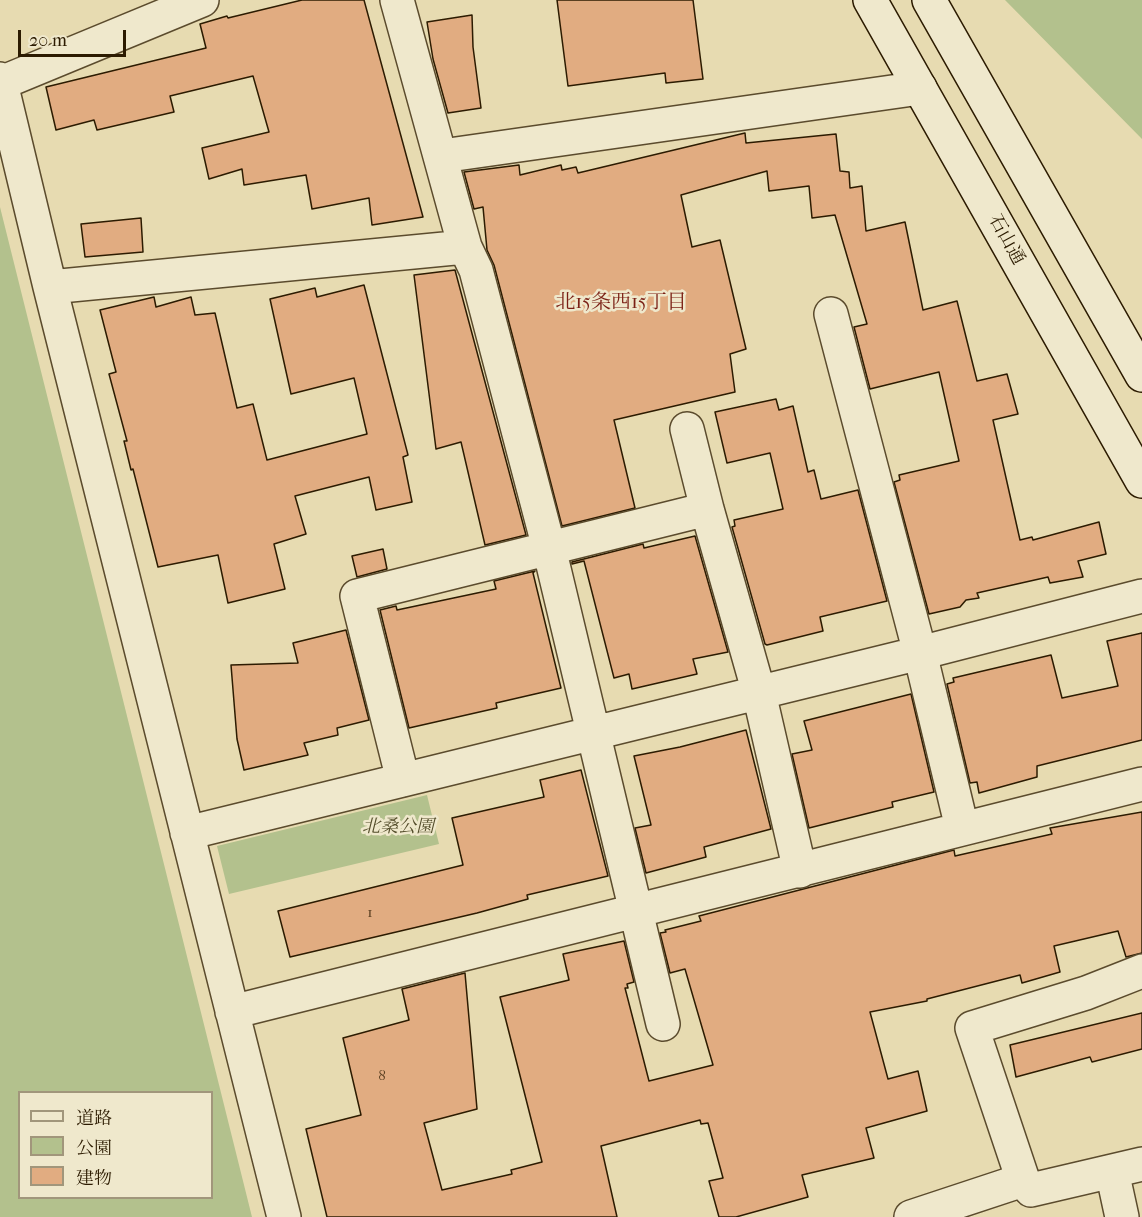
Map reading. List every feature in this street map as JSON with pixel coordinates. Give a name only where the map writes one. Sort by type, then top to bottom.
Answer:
[{"type":"street","points":[[202,0],[0,81],[284,1217]]},
{"type":"street","points":[[397,0],[465,248],[476,270],[549,548],[663,1024]]},
{"type":"street","name":"石山通","points":[[870,0],[1142,481]]},
{"type":"street","points":[[929,0],[1142,375]]},
{"type":"street","points":[[441,156],[920,88]]},
{"type":"street","points":[[50,287],[465,248]]},
{"type":"street","points":[[831,314],[920,653],[962,828]]},
{"type":"street","points":[[687,429],[759,693],[800,871]]},
{"type":"street","points":[[403,780],[357,596],[707,509]]},
{"type":"street","points":[[187,833],[759,693],[1142,596]]},
{"type":"street","points":[[232,1011],[1142,784]]},
{"type":"street","points":[[1122,1217],[1127,1167],[1031,1190],[1023,1180],[972,1028],[1086,993],[1142,971]]},
{"type":"street","points":[[911,1217],[1023,1180]]},
{"type":"green space","points":[[1005,0],[1142,0],[1142,139]]},
{"type":"green space","points":[[0,207],[252,1217],[0,1217]]},
{"type":"green space","name":"北桑公園","points":[[427,795],[439,844],[229,894],[217,846]]},
{"type":"building","points":[[302,0],[364,0],[423,217],[372,225],[369,198],[312,209],[306,175],[244,185],[242,169],[209,179],[202,148],[269,132],[253,76],[170,96],[174,112],[97,130],[94,120],[56,130],[46,87],[206,48],[200,24]]},
{"type":"building","points":[[557,0],[693,0],[703,79],[666,83],[665,73],[568,86]]},
{"type":"building","points":[[472,15],[473,47],[481,108],[448,113],[433,59],[427,22]]},
{"type":"building","points":[[745,133],[746,143],[836,134],[840,171],[849,172],[850,188],[862,186],[866,231],[905,222],[923,310],[957,301],[977,381],[1007,374],[1018,414],[993,420],[1020,540],[1032,537],[1033,540],[1099,522],[1106,554],[1078,561],[1083,577],[1050,583],[1048,577],[977,593],[979,598],[966,600],[960,607],[929,614],[894,482],[900,480],[899,475],[959,461],[939,372],[870,389],[854,327],[867,324],[835,215],[812,218],[809,186],[769,191],[767,171],[681,195],[692,247],[720,240],[746,349],[730,354],[735,392],[614,420],[635,508],[562,526],[494,265],[487,250],[483,207],[474,209],[464,172],[519,165],[520,175],[561,165],[562,170],[576,167],[578,173]]},
{"type":"building","points":[[141,218],[143,252],[85,257],[81,224]]},
{"type":"building","points":[[455,270],[526,535],[485,545],[461,442],[436,449],[414,275]]},
{"type":"building","points":[[364,285],[408,455],[403,457],[412,502],[376,510],[369,477],[295,496],[306,534],[274,544],[285,589],[228,603],[218,555],[158,567],[124,441],[127,441],[109,374],[116,372],[100,310],[154,297],[156,307],[191,297],[195,315],[215,313],[237,408],[253,404],[267,460],[367,434],[354,378],[291,394],[270,299],[315,288],[317,297]]},
{"type":"building","points":[[776,399],[779,410],[793,406],[808,472],[814,470],[821,499],[858,490],[887,601],[820,617],[823,631],[767,645],[732,527],[735,526],[734,520],[783,509],[770,453],[727,463],[715,412]]},
{"type":"building","points":[[695,536],[728,652],[693,659],[697,674],[632,689],[629,674],[614,678],[584,561],[572,564],[572,562],[643,544],[644,548]]},
{"type":"building","points":[[383,549],[387,569],[357,577],[352,556]]},
{"type":"building","points":[[535,571],[533,573],[561,688],[496,703],[497,708],[409,728],[380,610],[396,606],[397,610],[496,589],[494,581]]},
{"type":"building","points":[[346,630],[369,720],[337,728],[338,735],[304,743],[308,755],[244,770],[237,739],[231,665],[298,663],[293,643]]},
{"type":"building","points":[[1142,633],[1142,740],[1037,766],[1037,777],[979,793],[977,782],[970,783],[947,684],[954,682],[953,678],[1051,655],[1062,698],[1118,686],[1107,641]]},
{"type":"building","points":[[911,694],[934,792],[892,802],[893,807],[809,828],[792,754],[812,750],[804,721]]},
{"type":"building","points":[[746,730],[771,829],[704,847],[706,857],[646,873],[635,828],[651,825],[634,756]]},
{"type":"building","points":[[581,770],[608,876],[527,895],[528,899],[477,913],[290,957],[278,911],[463,865],[452,818],[544,797],[540,780]]},
{"type":"building","points":[[1142,812],[1142,953],[1126,957],[1118,931],[1054,946],[1060,972],[1022,983],[1020,975],[927,999],[927,1001],[870,1012],[888,1079],[918,1071],[927,1111],[866,1128],[874,1158],[802,1175],[808,1197],[736,1217],[719,1217],[709,1181],[723,1178],[708,1123],[701,1124],[700,1120],[601,1146],[617,1217],[327,1217],[306,1129],[361,1115],[343,1038],[409,1020],[402,989],[465,973],[477,1109],[424,1123],[442,1190],[512,1174],[511,1170],[542,1162],[500,997],[569,980],[563,954],[624,941],[634,982],[627,984],[628,988],[625,988],[649,1081],[713,1065],[685,969],[670,973],[660,933],[666,932],[665,930],[701,921],[699,916],[954,850],[955,856],[1052,834],[1050,828]]},
{"type":"building","points":[[1142,1013],[1142,1049],[1092,1062],[1090,1057],[1016,1077],[1010,1045]]},
{"type":"district","name":"北15条西15丁目","points":[[621,303]]}]
